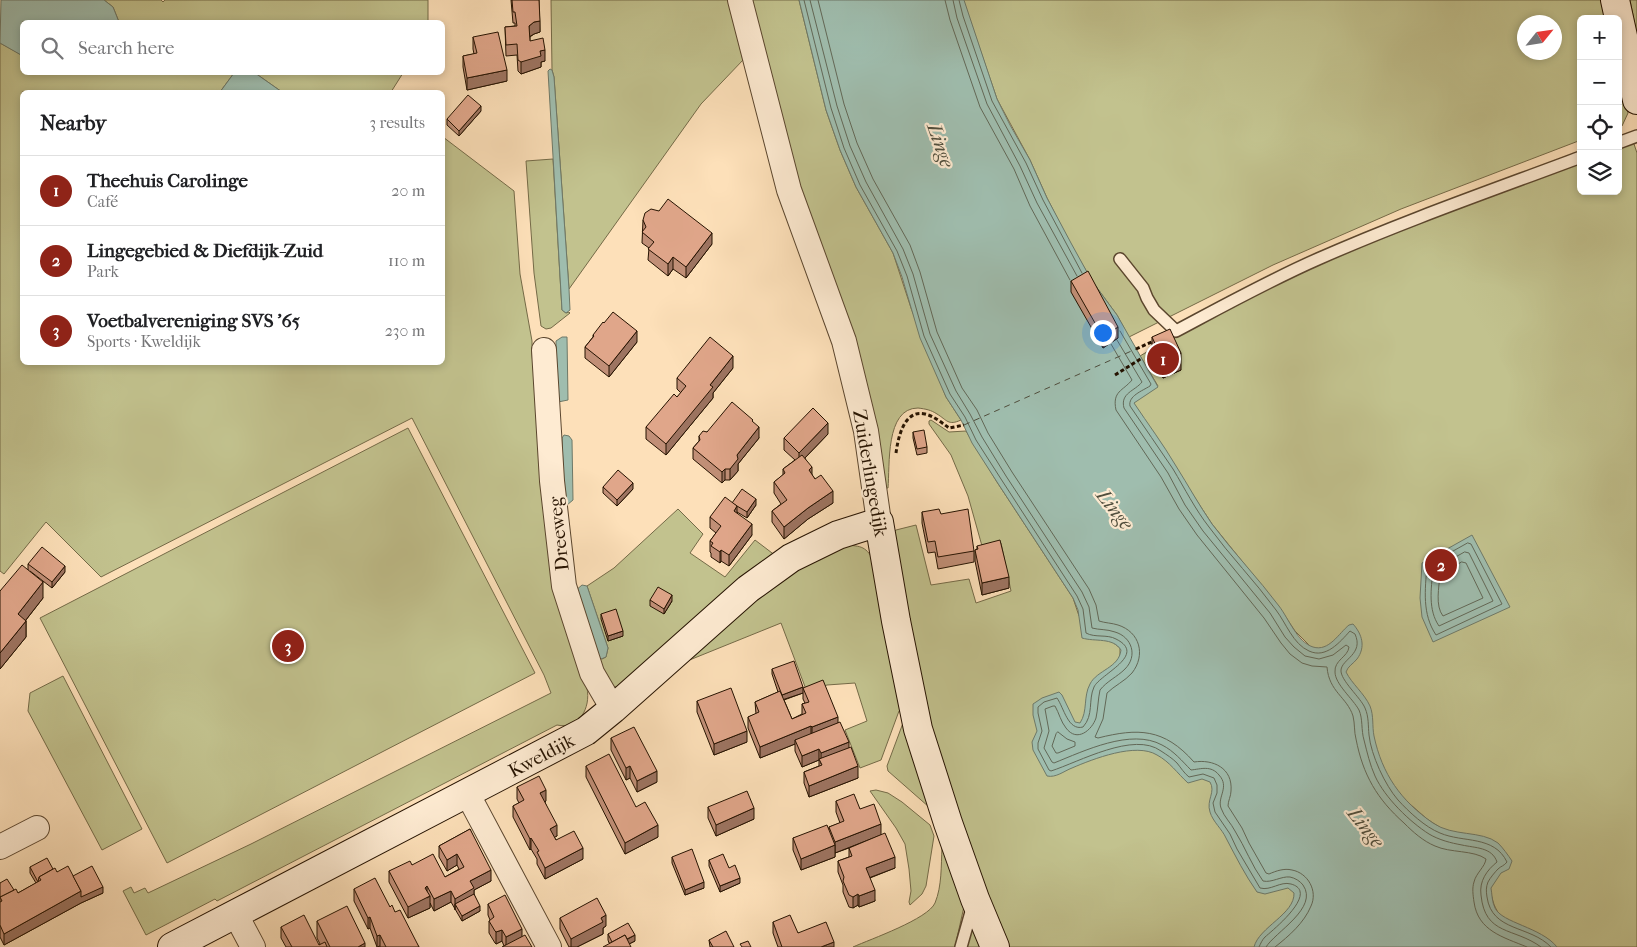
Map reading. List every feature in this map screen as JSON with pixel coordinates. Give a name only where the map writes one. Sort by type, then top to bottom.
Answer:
[{"type":"street","name":"Zuiderlingedijk","points":[[740,0],[789,190],[844,341],[866,431],[896,621],[918,729],[974,899],[995,947]]},
{"type":"street","points":[[1615,0],[1637,100]]},
{"type":"street","name":"Dreeweg","points":[[544,350],[552,481],[564,586],[592,673],[613,709]]},
{"type":"street","name":"Kweldijk","points":[[172,947],[586,731],[748,589],[791,558],[838,535],[880,522]]},
{"type":"street","points":[[467,793],[549,947]]},
{"type":"street","points":[[0,847],[37,828]]},
{"type":"street","points":[[236,914],[253,947]]},
{"type":"lane","points":[[1622,142],[1637,136]]},
{"type":"lane","points":[[1120,259],[1144,288],[1154,310],[1176,331],[1249,292],[1317,259],[1392,228],[1577,159]]},
{"type":"lane","points":[[961,947],[974,899]]},
{"type":"path","points":[[1115,375],[1142,358]]},
{"type":"path","points":[[895,461],[897,445],[904,424],[908,418],[915,414],[923,413],[932,416],[949,428],[964,425]]},
{"type":"green space","points":[[104,0],[161,0],[163,2],[165,0],[428,0],[428,20],[118,20],[113,7]]},
{"type":"green space","points":[[551,0],[728,0],[743,60],[701,104],[569,289],[552,70]]},
{"type":"green space","points":[[748,0],[799,0],[826,110],[840,150],[856,187],[893,253],[911,308],[946,397],[961,420],[950,422],[933,412],[918,408],[907,411],[900,417],[891,440],[888,488],[884,488],[792,164]]},
{"type":"green space","points":[[963,0],[1602,0],[1605,15],[1577,15],[1577,142],[1401,209],[1273,265],[1129,337],[1117,315],[1092,281],[1070,243],[1030,160],[997,99]]},
{"type":"green space","points":[[1630,0],[1637,0],[1637,35]]},
{"type":"green space","points":[[0,43],[20,54],[20,75],[233,75],[221,90],[20,90],[20,365],[445,365],[445,139],[514,191],[520,274],[532,341],[549,550],[588,696],[585,710],[577,721],[565,726],[557,725],[217,901],[215,899],[146,935],[123,891],[131,887],[134,893],[145,888],[148,893],[251,844],[551,693],[544,675],[412,418],[101,577],[46,522],[4,574],[0,571]]},
{"type":"green space","points":[[258,75],[402,75],[392,90],[279,90]]},
{"type":"green space","points":[[1622,88],[1628,113],[1622,126]]},
{"type":"green space","points":[[1633,141],[1637,153],[1637,947],[1531,947],[1502,918],[1497,911],[1492,897],[1442,829],[1427,819],[1402,797],[1389,780],[1383,766],[1310,646],[1295,631],[1279,607],[1212,524],[1133,403],[1158,386],[1140,356],[1187,328],[1254,293],[1370,240],[1577,162],[1577,195],[1622,195],[1622,145]]},
{"type":"green space","points":[[553,159],[562,310],[570,313],[551,328],[546,329],[541,326],[534,273],[526,161]]},
{"type":"green space","points":[[931,420],[949,432],[966,431],[1073,598],[1079,616],[1120,648],[1120,655],[1347,947],[1006,947],[932,744],[892,534],[896,530],[916,525],[931,585],[969,579],[976,603],[1011,591],[1001,543],[982,546],[968,496],[951,455],[929,424]]},
{"type":"green space","points":[[408,428],[535,673],[167,863],[40,618]]},
{"type":"green space","points":[[678,509],[703,534],[690,553],[725,577],[755,540],[776,556],[624,685],[615,687],[608,684],[594,653],[602,659],[606,657],[608,648],[587,586],[614,568]]},
{"type":"green space","points":[[844,545],[863,548],[869,553],[875,563],[903,710],[899,711],[881,760],[860,768],[845,730],[867,721],[855,683],[827,685],[807,692],[781,623],[687,661],[775,581]]},
{"type":"green space","points":[[63,676],[142,829],[102,850],[28,711],[30,693]]},
{"type":"green space","points":[[903,723],[929,807],[888,771],[887,766]]},
{"type":"green space","points":[[876,790],[888,793],[902,802],[930,825],[934,836],[926,886],[922,894],[910,905],[911,891],[905,844],[870,791]]},
{"type":"green space","points":[[942,848],[965,902],[955,947],[853,947],[911,922],[930,909],[935,903],[939,890]]},
{"type":"green space","points":[[975,925],[985,947],[967,947],[971,927]]},
{"type":"water","points":[[1,0],[104,0],[113,7],[118,20],[20,20],[20,54],[0,43]]},
{"type":"water","name":"Linge","points":[[799,0],[964,0],[997,99],[1010,125],[1092,281],[1117,315],[1158,387],[1134,403],[1212,524],[1283,611],[1302,640],[1313,647],[1324,647],[1349,625],[1353,624],[1361,636],[1362,645],[1360,654],[1346,672],[1370,706],[1378,750],[1382,763],[1394,786],[1411,805],[1433,823],[1449,830],[1483,836],[1498,843],[1512,861],[1509,869],[1501,873],[1491,888],[1495,908],[1505,918],[1542,935],[1557,947],[1254,947],[1262,933],[1289,907],[1293,901],[1294,893],[1288,888],[1265,894],[1257,892],[1211,816],[1209,804],[1212,786],[1210,782],[1202,779],[1188,783],[1162,758],[1148,751],[1138,750],[1114,753],[1081,764],[1057,775],[1047,776],[1033,750],[1032,742],[1037,731],[1033,715],[1033,704],[1042,698],[1059,692],[1075,722],[1080,723],[1084,714],[1090,684],[1093,679],[1116,661],[1121,650],[1113,643],[1082,638],[1078,610],[1073,598],[972,443],[961,420],[946,397],[920,338],[893,253],[856,187],[840,150],[826,110]]},
{"type":"water","points":[[550,69],[554,77],[569,289],[570,310],[566,313],[562,310],[548,71]]},
{"type":"water","points":[[233,75],[258,75],[279,90],[221,90]]},
{"type":"water","points":[[562,337],[567,337],[568,400],[558,402],[556,341]]},
{"type":"water","points":[[564,435],[569,436],[572,440],[573,500],[567,505],[564,502],[562,438]]},
{"type":"water","points":[[1472,535],[1510,607],[1433,642],[1422,617],[1420,598],[1422,563]]},
{"type":"water","points":[[582,585],[587,586],[608,648],[606,657],[601,659],[594,653],[575,591]]},
{"type":"building","points":[[512,0],[539,0],[540,21],[534,22],[529,26],[530,41],[543,38],[545,50],[540,51],[541,56],[521,62],[518,60],[517,44],[506,45],[505,27],[517,26]]},
{"type":"building","points":[[498,32],[507,70],[467,78],[463,56],[477,53],[473,37]]},
{"type":"building","points":[[468,95],[481,106],[459,131],[447,119]]},
{"type":"building","points":[[668,199],[712,233],[686,267],[673,257],[668,264],[648,249],[654,242],[642,232],[646,227],[643,220],[645,213],[651,209],[659,211]]},
{"type":"building","points":[[1088,271],[1118,327],[1103,337],[1071,281]]},
{"type":"building","points":[[613,312],[637,331],[609,366],[585,347],[603,322]]},
{"type":"building","points":[[1170,329],[1181,353],[1163,361],[1152,337]]},
{"type":"building","points":[[710,337],[733,356],[710,385],[713,387],[666,444],[646,427],[674,394],[677,397],[686,386],[677,378]]},
{"type":"building","points":[[732,402],[759,427],[737,455],[738,459],[730,469],[725,469],[722,472],[693,448],[700,440],[699,436],[703,431],[707,432]]},
{"type":"building","points":[[813,408],[828,423],[799,453],[784,438]]},
{"type":"building","points":[[924,430],[927,447],[917,449],[913,432]]},
{"type":"building","points":[[802,455],[812,467],[809,470],[815,479],[821,475],[833,491],[784,527],[772,511],[787,500],[774,482],[785,473],[783,469]]},
{"type":"building","points":[[618,470],[633,483],[617,500],[603,487]]},
{"type":"building","points":[[742,489],[756,499],[747,512],[732,503]]},
{"type":"building","points":[[725,497],[737,506],[734,511],[752,524],[729,555],[711,546],[713,543],[710,541],[721,526],[710,517]]},
{"type":"building","points":[[939,509],[941,514],[968,509],[974,551],[938,557],[935,541],[928,542],[922,512]]},
{"type":"building","points":[[1000,540],[1009,577],[982,583],[975,550],[978,549],[977,546]]},
{"type":"building","points":[[42,547],[65,566],[52,582],[28,564]]},
{"type":"building","points":[[22,565],[43,582],[18,614],[26,621],[0,653],[0,591]]},
{"type":"building","points":[[658,587],[672,595],[664,609],[650,600]]},
{"type":"building","points":[[616,609],[623,631],[608,636],[601,614]]},
{"type":"building","points":[[794,661],[803,687],[782,695],[772,669]]},
{"type":"building","points":[[823,680],[838,717],[760,747],[748,717],[759,712],[755,702],[780,691],[792,719],[806,713],[802,704],[809,702],[803,688]]},
{"type":"building","points":[[731,688],[747,731],[714,744],[697,701]]},
{"type":"building","points":[[840,722],[849,742],[821,753],[819,749],[802,756],[795,740]]},
{"type":"building","points":[[634,727],[657,771],[637,781],[630,766],[626,768],[611,738]]},
{"type":"building","points":[[851,747],[858,766],[809,786],[804,772],[822,765],[819,759]]},
{"type":"building","points":[[609,754],[636,807],[645,802],[658,825],[625,843],[586,766]]},
{"type":"building","points":[[539,776],[546,790],[540,793],[557,825],[550,829],[556,840],[574,831],[583,848],[545,868],[537,852],[539,851],[530,839],[513,806],[524,800],[517,787]]},
{"type":"building","points":[[747,791],[754,808],[716,825],[708,807]]},
{"type":"building","points":[[854,794],[860,809],[874,804],[881,824],[835,842],[829,827],[844,821],[836,801]]},
{"type":"building","points":[[827,825],[835,845],[801,859],[793,838]]},
{"type":"building","points":[[470,829],[491,870],[470,881],[474,888],[455,899],[451,891],[434,899],[427,886],[425,888],[430,896],[408,907],[389,871],[410,861],[412,865],[433,854],[445,877],[464,867],[457,854],[447,860],[439,846]]},
{"type":"building","points":[[885,833],[895,857],[866,868],[875,890],[859,896],[858,894],[853,897],[849,895],[838,861],[852,856],[849,848]]},
{"type":"building","points":[[692,849],[704,882],[685,890],[672,857]]},
{"type":"building","points":[[723,854],[729,868],[735,865],[740,878],[720,886],[709,860]]},
{"type":"building","points":[[47,858],[53,869],[39,877],[38,882],[30,867]]},
{"type":"building","points":[[68,866],[81,891],[4,934],[0,925],[0,902],[2,901],[0,897],[16,889],[18,893],[41,880],[39,877],[55,868],[57,872]]},
{"type":"building","points":[[92,866],[103,887],[81,897],[81,891],[73,876]]},
{"type":"building","points":[[375,878],[390,907],[392,905],[395,912],[400,910],[419,947],[386,947],[380,935],[377,936],[370,917],[368,918],[354,889]]},
{"type":"building","points":[[7,879],[14,890],[0,897],[0,883]]},
{"type":"building","points":[[474,894],[480,906],[462,916],[455,904]]},
{"type":"building","points":[[505,895],[522,929],[506,937],[502,930],[496,932],[489,921],[494,917],[488,904]]},
{"type":"building","points":[[597,898],[606,915],[601,918],[603,922],[571,939],[560,918]]},
{"type":"building","points":[[347,906],[365,943],[358,947],[330,947],[317,921]]},
{"type":"building","points":[[304,915],[319,945],[325,942],[327,947],[292,947],[281,927]]},
{"type":"building","points":[[790,915],[798,933],[826,922],[834,942],[821,947],[782,947],[773,922]]},
{"type":"building","points":[[628,923],[635,935],[627,939],[625,935],[612,942],[608,934]]},
{"type":"building","points":[[726,931],[734,947],[713,947],[709,940]]},
{"type":"building","points":[[525,935],[532,947],[502,947]]},
{"type":"building","points":[[625,935],[631,947],[603,947]]},
{"type":"building","points":[[748,941],[751,947],[742,947],[740,944]]},
{"type":"ferry route","points":[[964,425],[1136,349]]},
{"type":"place","name":"Theehuis Carolinge","points":[[1163,359]]},
{"type":"place","name":"Lingegebied & Diefdijk-Zuid","points":[[1441,565]]},
{"type":"place","name":"Voetbalvereniging SVS '65","points":[[288,646]]}]
